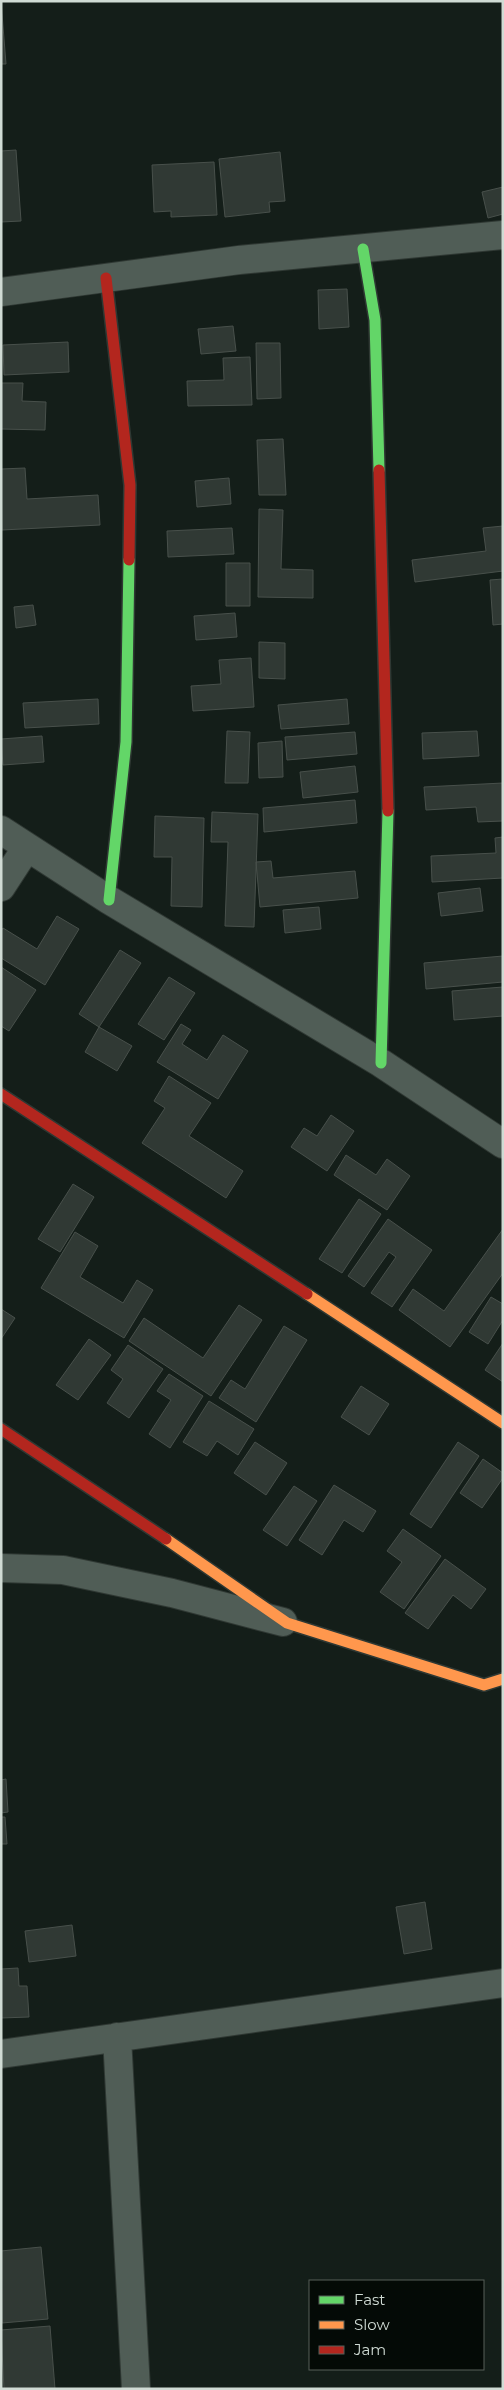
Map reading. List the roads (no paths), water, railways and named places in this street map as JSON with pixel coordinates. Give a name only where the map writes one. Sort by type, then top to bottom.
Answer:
[{"type":"street","points":[[1,292],[239,260],[503,235]]},
{"type":"street","points":[[363,249],[375,320],[388,792],[381,1063]]},
{"type":"street","points":[[106,278],[130,485],[126,742],[109,900]]},
{"type":"street","points":[[1,830],[109,900],[381,1063],[503,1144]]},
{"type":"street","points":[[1,887],[27,848]]},
{"type":"street","points":[[1,1094],[503,1423]]},
{"type":"street","points":[[1,1429],[107,1498],[287,1622]]},
{"type":"street","points":[[1,1568],[63,1570],[172,1593],[287,1622],[496,1685]]},
{"type":"street","points":[[1,2054],[503,1983]]},
{"type":"street","points":[[117,2037],[136,2389]]}]
